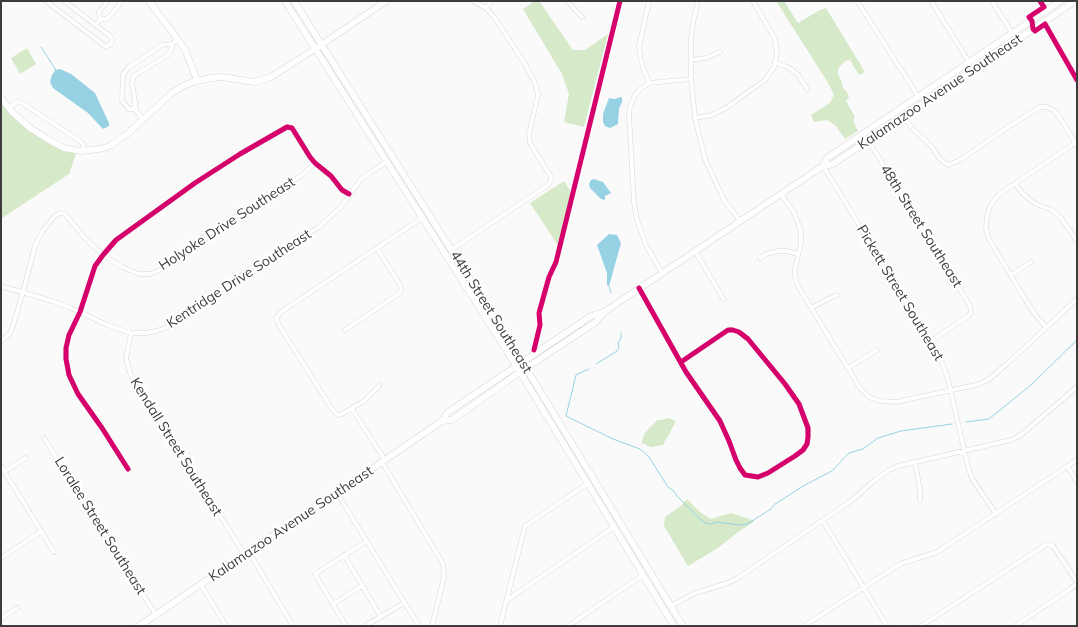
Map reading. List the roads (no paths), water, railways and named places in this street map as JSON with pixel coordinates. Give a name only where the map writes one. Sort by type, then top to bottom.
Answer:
[{"type":"main road","points":[[149,1],[178,40],[189,58],[197,80]]},
{"type":"main road","name":"44th Street Southeast","points":[[285,1],[518,369],[672,625]]},
{"type":"main road","name":"44th Street Southeast","points":[[294,1],[523,362],[683,626]]},
{"type":"main road","points":[[1,98],[30,128],[64,148],[84,151],[100,150],[110,146],[127,134],[172,93],[183,86],[197,80],[222,77],[254,82],[262,81],[271,77],[315,49],[386,1]]},
{"type":"main road","name":"Kalamazoo Avenue Southeast","points":[[823,166],[828,158],[1060,1]]},
{"type":"main road","name":"Kalamazoo Avenue Southeast","points":[[139,626],[442,421],[447,413],[460,404],[518,369],[526,368],[581,332],[596,322],[604,312],[694,251],[823,166],[833,164],[1075,1]]},
{"type":"main road","points":[[1041,13],[1039,20],[1041,24]]},
{"type":"main road","points":[[942,90],[947,84],[967,70],[969,62]]},
{"type":"main road","points":[[903,117],[904,109],[924,95],[925,91]]},
{"type":"main road","points":[[349,103],[353,105],[361,119],[367,122],[370,121]]},
{"type":"main road","points":[[386,162],[392,162],[398,166]]},
{"type":"main road","points":[[438,243],[446,250],[451,250]]},
{"type":"main road","points":[[452,264],[458,265],[463,269]]},
{"type":"main road","name":"Kalamazoo Avenue Southeast","points":[[442,421],[452,420],[458,416],[518,369],[523,362],[591,316],[604,312]]},
{"type":"main road","points":[[581,332],[587,325],[585,320]]},
{"type":"main road","points":[[458,416],[455,412],[460,404]]},
{"type":"main road","points":[[556,432],[561,435],[567,435]]},
{"type":"main road","points":[[581,472],[587,477],[592,477]]},
{"type":"main road","points":[[587,484],[595,485],[599,488]]},
{"type":"main road","points":[[621,539],[627,542],[632,542]]},
{"type":"main road","points":[[658,600],[664,606],[671,606]]},
{"type":"main road","points":[[672,625],[677,624],[683,626]]},
{"type":"street","points":[[47,1],[106,47],[109,46],[112,42],[110,36],[64,1]]},
{"type":"street","points":[[100,20],[99,12],[108,1]]},
{"type":"street","points":[[95,25],[100,20],[108,18],[122,1]]},
{"type":"street","points":[[451,250],[548,184],[551,177],[533,148],[530,139],[538,95],[535,83],[495,18],[486,8],[473,1]]},
{"type":"street","points":[[486,8],[492,1]]},
{"type":"street","points":[[567,1],[582,17]]},
{"type":"street","points":[[649,1],[639,47],[641,62],[649,83]]},
{"type":"street","points":[[698,1],[691,31],[691,79],[695,118],[705,159],[724,200],[740,221]]},
{"type":"street","points":[[695,118],[712,115],[726,108],[766,80],[776,63],[777,49],[775,39],[753,1]]},
{"type":"street","points":[[857,1],[918,96]]},
{"type":"street","points":[[930,1],[969,62]]},
{"type":"street","points":[[992,1],[1012,33]]},
{"type":"street","points":[[135,109],[128,109],[122,101],[123,74],[129,67],[162,45],[172,44],[178,40]]},
{"type":"street","points":[[143,120],[135,109],[132,83],[134,76],[169,54],[172,44]]},
{"type":"street","points":[[691,60],[706,58],[720,52]]},
{"type":"street","points":[[776,63],[791,69],[807,89]]},
{"type":"street","points":[[662,273],[646,245],[637,220],[634,203],[630,107],[635,95],[640,89],[649,83],[691,79]]},
{"type":"street","points":[[9,108],[19,101],[80,141],[83,144],[84,151]]},
{"type":"street","points":[[903,117],[932,147],[940,159],[948,165],[960,160],[1040,107],[1047,107],[1059,116],[1076,144],[998,195],[990,206],[986,228],[989,239],[1010,275],[1037,317],[1046,327]]},
{"type":"street","points":[[128,469],[78,394],[69,375],[66,359],[66,348],[69,335],[80,312],[95,266],[103,255],[116,240],[195,183],[240,154],[289,127],[293,130],[315,163],[331,176],[342,190],[349,194]]},
{"type":"street","name":"48th Street Southeast","points":[[868,140],[968,302],[971,313],[931,341]]},
{"type":"street","name":"Kentridge Drive Southeast","points":[[1,286],[52,301],[107,325],[131,333],[147,333],[160,330],[175,324],[241,275],[318,227],[341,207],[361,178],[386,162]]},
{"type":"street","name":"Holyoke Drive Southeast","points":[[23,292],[32,255],[39,236],[55,216],[62,212],[84,237],[103,255],[122,267],[139,274],[150,274],[158,271],[209,233],[302,175],[315,163]]},
{"type":"street","name":"Pickett Street Southeast","points":[[823,166],[931,341],[943,364],[968,467],[974,480],[996,514]]},
{"type":"street","points":[[1015,183],[1021,192],[1028,198],[1036,204],[1052,210],[1061,218],[1077,242]]},
{"type":"street","points":[[781,194],[790,205],[799,222],[801,231],[802,244],[795,268],[795,277],[798,286],[860,388],[874,399],[884,402],[896,402],[976,385],[988,380],[1077,299]]},
{"type":"street","points":[[379,386],[372,394],[352,409],[337,415],[332,410],[280,327],[276,318],[281,312],[422,218]]},
{"type":"street","points":[[345,330],[400,293],[400,285],[377,248]]},
{"type":"street","points":[[760,258],[771,252],[780,250],[798,254]]},
{"type":"street","points":[[694,251],[724,300]]},
{"type":"street","points":[[1010,275],[1031,262]]},
{"type":"street","points":[[639,288],[681,362],[693,382],[720,421],[736,460],[746,475],[758,477],[768,473],[803,450],[807,444],[808,428],[799,404],[785,384],[748,340],[739,332],[728,330],[681,362]]},
{"type":"street","points":[[1,342],[10,333],[23,292]]},
{"type":"street","points":[[811,308],[837,295]]},
{"type":"street","name":"Kendall Street Southeast","points":[[131,333],[126,358],[131,376],[293,626]]},
{"type":"street","points":[[848,368],[877,350]]},
{"type":"street","points":[[671,606],[694,593],[728,583],[851,501],[881,475],[898,466],[1004,442],[1021,435],[1077,387]]},
{"type":"street","points":[[352,409],[384,461],[444,567],[444,577],[432,626]]},
{"type":"street","name":"Loralee Street Southeast","points":[[44,438],[156,615]]},
{"type":"street","points":[[4,472],[26,458]]},
{"type":"street","points":[[804,626],[863,586],[900,564],[937,552],[1077,460]]},
{"type":"street","points":[[915,462],[920,490],[920,500]]},
{"type":"street","points":[[1,466],[54,552]]},
{"type":"street","points":[[1068,467],[1077,482]]},
{"type":"street","points":[[500,626],[525,526],[587,484]]},
{"type":"street","points":[[337,493],[419,626]]},
{"type":"street","points":[[823,520],[887,626]]},
{"type":"street","points":[[506,600],[614,527]]},
{"type":"street","points":[[1,558],[42,531]]},
{"type":"street","points":[[346,626],[314,574],[367,541]]},
{"type":"street","points":[[921,626],[1047,544],[1053,546],[1077,583],[1016,626]]},
{"type":"street","points":[[344,555],[381,617]]},
{"type":"street","points":[[568,626],[643,575]]},
{"type":"street","points":[[201,585],[226,626]]},
{"type":"street","points":[[333,604],[362,586]]},
{"type":"street","points":[[365,626],[404,603]]},
{"type":"street","points":[[1,619],[17,608]]},
{"type":"water","points":[[54,67],[57,70],[60,69],[71,74],[95,93],[109,126],[103,129],[88,113],[53,88],[50,82],[55,71]]},
{"type":"water","points":[[621,97],[622,102],[619,109],[618,124],[610,128],[605,126],[603,122],[603,114],[609,98],[615,99]]},
{"type":"water","points":[[594,179],[603,182],[611,193],[605,196],[605,200],[601,199],[590,188],[589,184],[591,180]]},
{"type":"water","points":[[609,234],[617,235],[621,243],[609,286],[607,285],[607,273],[597,245]]},
{"type":"waterway","points":[[41,47],[54,67]]},
{"type":"waterway","points":[[609,286],[611,293]]},
{"type":"waterway","points":[[596,364],[617,351],[619,348],[618,343],[621,338],[621,333]]},
{"type":"waterway","points":[[966,422],[989,419],[1031,385],[1077,340]]},
{"type":"waterway","points":[[589,369],[576,375],[566,416],[613,439],[640,449],[649,457],[668,487],[674,491],[699,518],[705,523],[711,524],[716,522],[740,525],[747,524],[805,485],[832,471],[849,453],[863,449],[878,438],[901,431],[952,424]]}]
